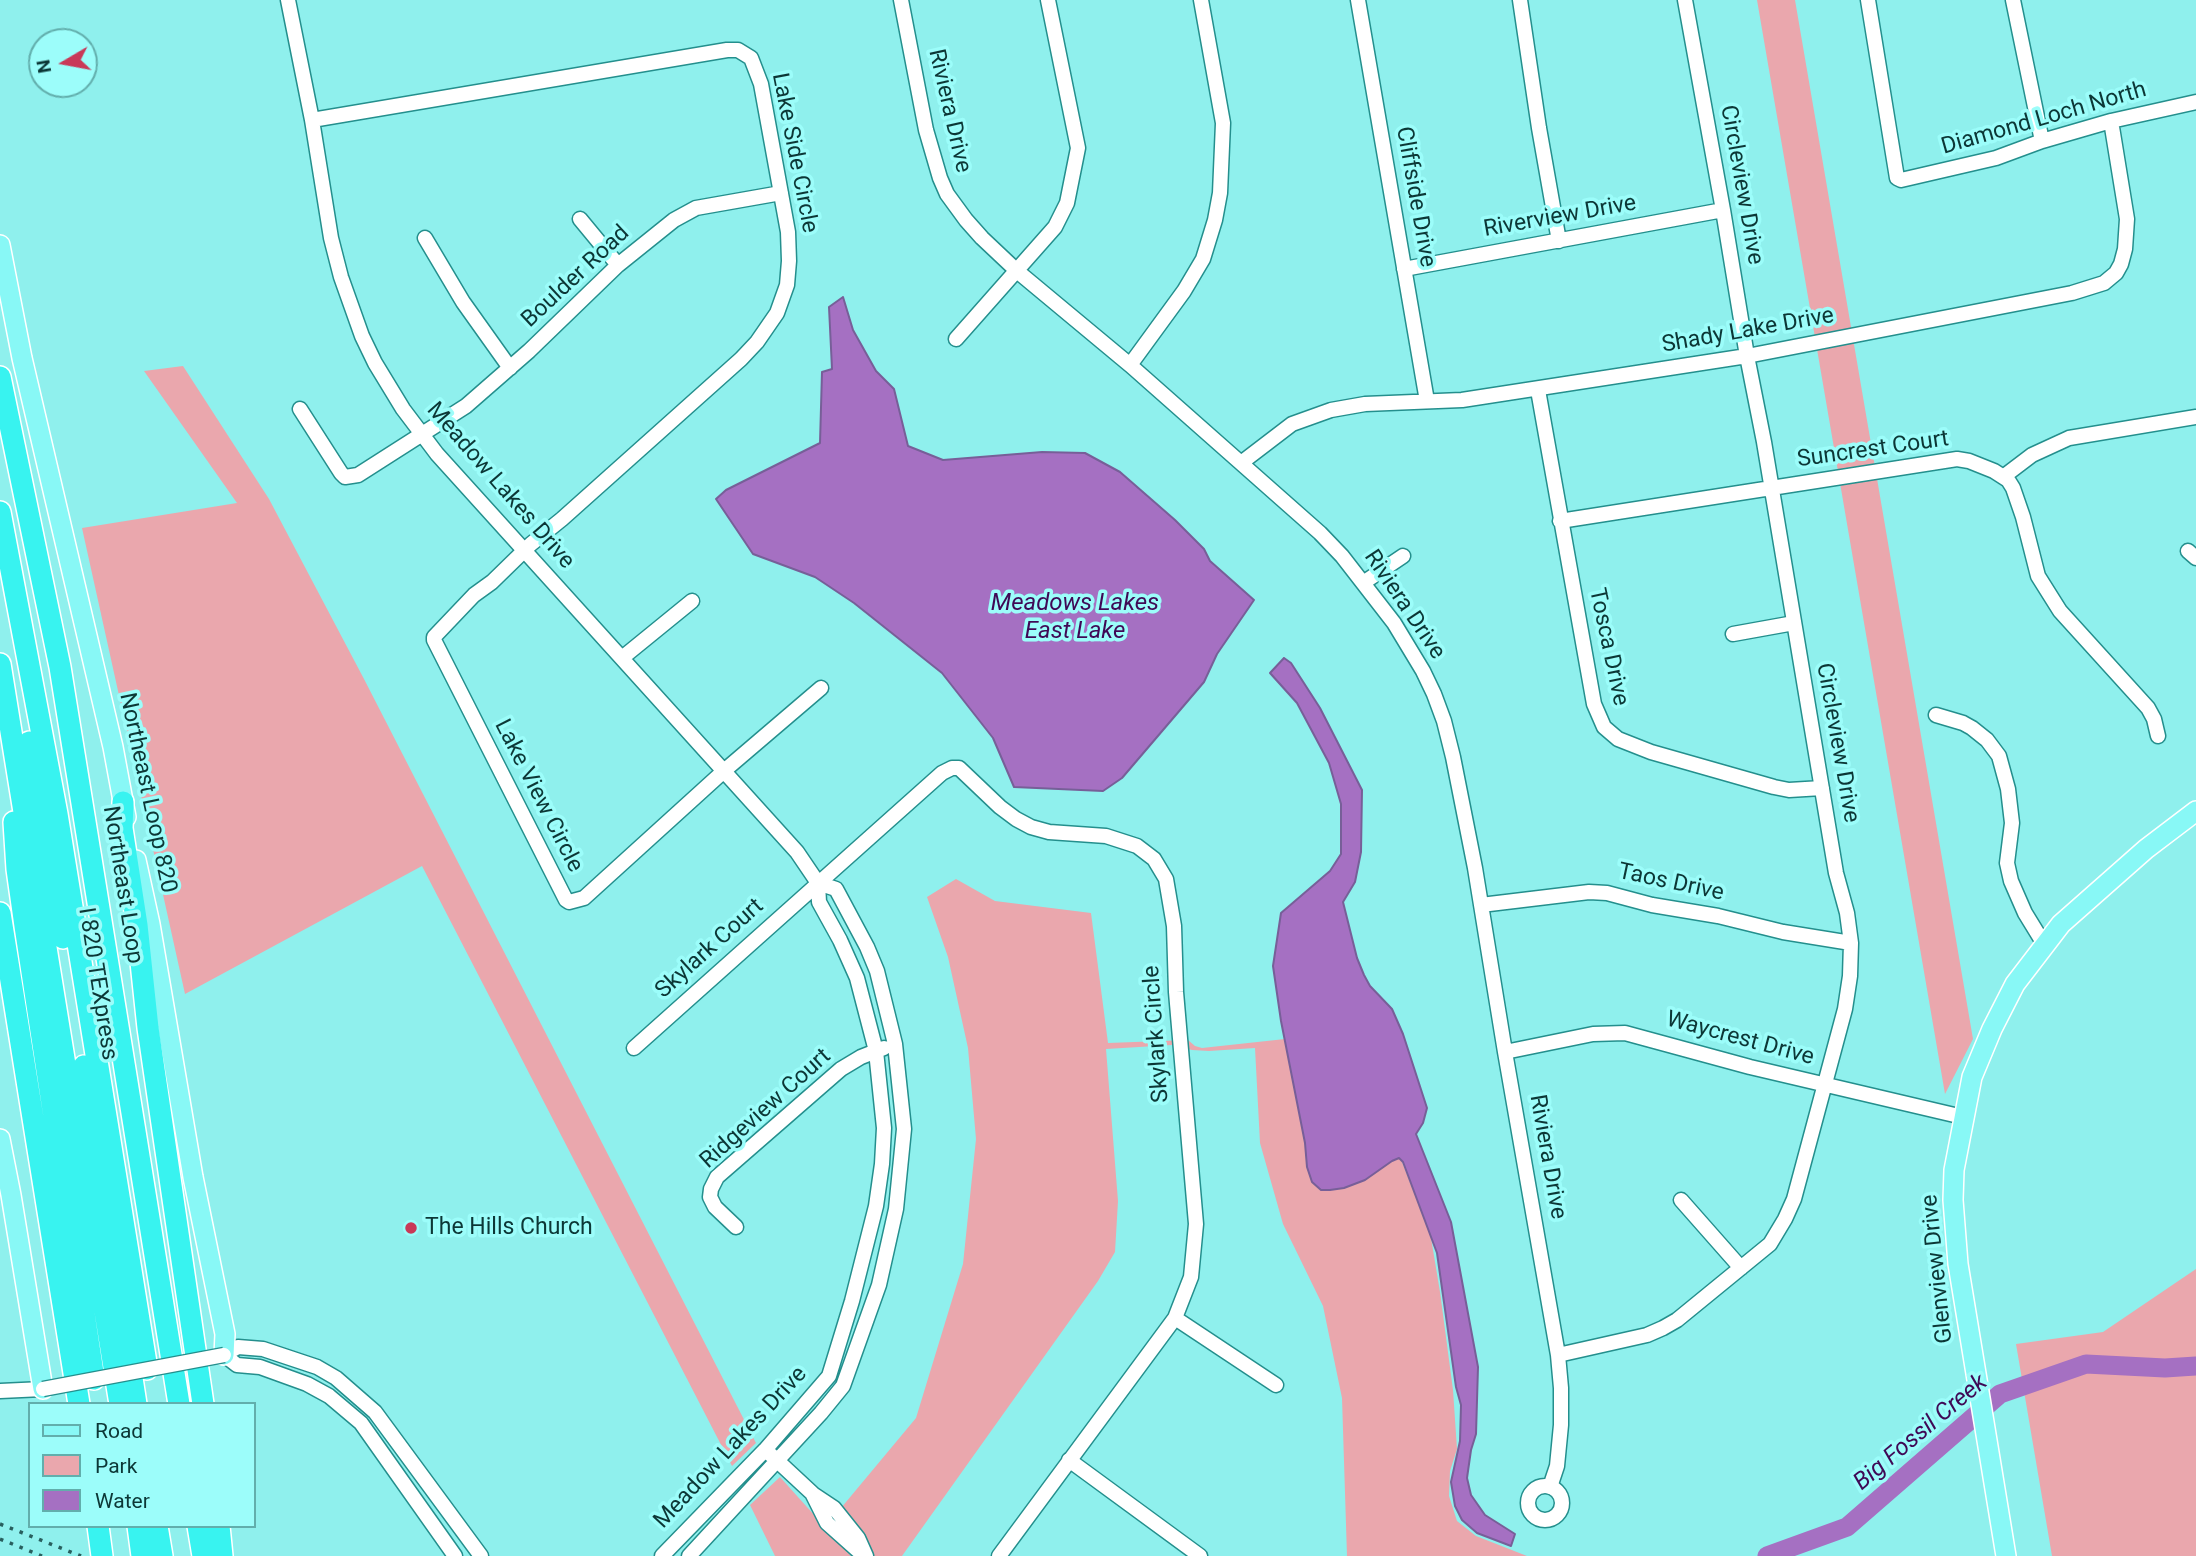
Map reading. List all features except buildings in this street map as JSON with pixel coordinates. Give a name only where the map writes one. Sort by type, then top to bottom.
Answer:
[{"type":"highway","name":"Northeast Loop","points":[[0,377],[60,667],[179,1402]]},
{"type":"highway","points":[[0,512],[57,814],[147,1369]]},
{"type":"highway","name":"I 820 TEXpress","points":[[0,574],[71,983],[136,1402]]},
{"type":"highway","name":"I 820 TEXpress","points":[[0,664],[120,1402]]},
{"type":"highway","points":[[16,764],[14,822],[17,869],[94,1379]]},
{"type":"highway","points":[[123,802],[122,828],[137,926],[148,1028],[203,1402]]},
{"type":"highway","points":[[0,913],[79,1402]]},
{"type":"highway","points":[[98,1528],[102,1556]]},
{"type":"highway","points":[[138,1528],[142,1556]]},
{"type":"highway","points":[[157,1528],[162,1556]]},
{"type":"highway","points":[[198,1528],[203,1556]]},
{"type":"highway","points":[[219,1528],[222,1556]]},
{"type":"main road","name":"Northeast Loop 820","points":[[0,245],[22,358],[113,747],[150,924],[193,1177],[225,1334],[224,1355]]},
{"type":"main road","name":"Glenview Drive","points":[[2006,1556],[1958,1264],[1953,1200],[1954,1170],[1972,1077],[2015,984],[2061,924],[2127,866],[2196,811]]},
{"type":"main road","points":[[0,1139],[43,1389]]},
{"type":"street","name":"Meadow Lakes Drive","points":[[288,0],[312,120],[325,208],[341,277],[362,336],[375,363],[403,409],[437,454],[797,852],[818,883],[819,902],[857,978],[876,1051],[884,1128],[876,1206],[852,1301],[829,1376],[765,1450],[662,1556]]},
{"type":"street","name":"Riviera Drive","points":[[901,0],[926,130],[940,178],[947,194],[966,220],[1017,271],[1130,365],[1321,533],[1394,623],[1423,671],[1441,712],[1453,757],[1481,905],[1558,1354],[1561,1425],[1557,1466],[1550,1487]]},
{"type":"street","points":[[956,339],[1055,227],[1067,203],[1078,148],[1048,0]]},
{"type":"street","points":[[1130,365],[1184,291],[1203,259],[1215,220],[1220,192],[1223,123],[1201,0]]},
{"type":"street","name":"Cliffside Drive","points":[[1358,0],[1427,401]]},
{"type":"street","points":[[1520,0],[1559,241]]},
{"type":"street","name":"Circleview Drive","points":[[1558,1354],[1647,1335],[1663,1328],[1677,1320],[1770,1244],[1794,1199],[1845,1009],[1850,976],[1851,943],[1847,913],[1836,873],[1772,488],[1746,356],[1685,0]]},
{"type":"street","name":"Diamond Loch North","points":[[1868,0],[1897,178],[1905,180],[1984,161],[2111,121],[2196,102]]},
{"type":"street","points":[[2014,0],[2042,141]]},
{"type":"street","name":"Lake Side Circle","points":[[312,120],[727,50],[738,50],[751,58],[761,84],[788,232],[787,285],[777,313],[757,342],[701,395],[525,551]]},
{"type":"street","name":"Shady Lake Drive","points":[[1241,463],[1292,424],[1331,410],[1365,404],[1462,400],[1746,356],[2072,293],[2108,281],[2116,273],[2123,257],[2127,219],[2111,121]]},
{"type":"street","name":"Boulder Road","points":[[300,409],[341,473],[345,477],[358,475],[466,406],[618,265],[674,220],[696,208],[781,193]]},
{"type":"street","name":"Riverview Drive","points":[[1404,269],[1723,210]]},
{"type":"street","points":[[580,219],[618,265]]},
{"type":"street","points":[[425,238],[463,302],[510,368]]},
{"type":"street","name":"Tosca Drive","points":[[1538,390],[1594,704],[1604,727],[1618,739],[1651,752],[1774,787],[1789,790],[1822,788]]},
{"type":"street","points":[[2158,736],[2148,708],[2060,611],[2038,576],[2013,488],[2003,477],[2032,455],[2069,438],[2196,416]]},
{"type":"street","name":"Suncrest Court","points":[[1560,521],[1958,459],[1977,464],[2003,477]]},
{"type":"street","name":"Lake View Circle","points":[[525,551],[474,595],[434,640],[566,900],[578,901],[584,898],[725,770]]},
{"type":"street","points":[[1363,583],[1403,556]]},
{"type":"street","points":[[622,658],[692,601]]},
{"type":"street","points":[[1733,634],[1794,623]]},
{"type":"street","points":[[725,770],[821,688]]},
{"type":"street","points":[[1936,715],[1972,728],[1987,740],[1999,756],[2008,789],[2012,823],[2007,863],[2011,881],[2025,913],[2045,944]]},
{"type":"street","name":"Skylark Circle","points":[[818,883],[942,773],[952,768],[959,768],[1016,820],[1049,832],[1106,836],[1137,846],[1154,859],[1166,879],[1174,926],[1176,992],[1196,1224],[1191,1277],[1175,1318],[999,1556]]},
{"type":"street","name":"Meadow Lakes Drive","points":[[689,1556],[843,1386],[878,1284],[897,1209],[903,1142],[901,1090],[895,1044],[877,971],[867,947],[836,889],[818,883]]},
{"type":"street","name":"Skylark Court","points":[[634,1048],[818,883]]},
{"type":"street","name":"Taos Drive","points":[[1481,905],[1589,892],[1607,893],[1783,932],[1851,943]]},
{"type":"street","name":"Waycrest Drive","points":[[1505,1052],[1593,1034],[1625,1033],[1750,1067],[1963,1117]]},
{"type":"street","name":"Ridgeview Court","points":[[736,1227],[715,1207],[710,1197],[717,1177],[841,1069],[861,1057],[895,1044]]},
{"type":"street","points":[[1681,1200],[1741,1268]]},
{"type":"street","points":[[1175,1318],[1276,1385]]},
{"type":"street","points":[[0,1391],[43,1389],[224,1355],[237,1347],[263,1349],[317,1367],[336,1378],[375,1412],[481,1556]]},
{"type":"street","points":[[224,1355],[237,1364],[260,1367],[307,1384],[329,1396],[361,1423],[455,1556]]},
{"type":"street","points":[[765,1450],[813,1494],[834,1508],[858,1538],[865,1556]]},
{"type":"street","points":[[1069,1460],[1200,1556]]},
{"type":"green space","points":[[1757,0],[1795,0],[1973,1039],[1945,1094]]},
{"type":"green space","points":[[183,366],[269,499],[756,1443],[732,1466],[422,866],[185,994],[82,528],[237,503],[144,371]]},
{"type":"green space","points":[[956,879],[995,901],[1091,913],[1108,1043],[1188,1040],[1202,1048],[1285,1039],[1307,1167],[1344,1188],[1365,1180],[1400,1157],[1430,1232],[1440,1292],[1453,1390],[1457,1449],[1450,1471],[1449,1496],[1457,1521],[1476,1536],[1527,1556],[1347,1556],[1342,1398],[1323,1306],[1283,1224],[1260,1143],[1255,1048],[1209,1051],[1172,1045],[1106,1049],[1118,1201],[1115,1252],[1098,1281],[902,1556],[856,1556],[841,1508],[916,1418],[963,1264],[976,1139],[968,1048],[948,957],[927,897]]},
{"type":"green space","points":[[2196,1269],[2196,1556],[2052,1556],[2016,1344],[2103,1332]]},
{"type":"green space","points":[[780,1477],[851,1556],[775,1556],[750,1505]]},
{"type":"water","name":"Meadows Lakes East Lake","points":[[843,297],[853,330],[876,371],[894,389],[908,446],[943,460],[1042,452],[1085,453],[1120,472],[1175,520],[1204,549],[1210,561],[1254,600],[1217,654],[1204,682],[1122,778],[1103,791],[1014,787],[993,738],[942,673],[854,603],[815,577],[753,554],[716,499],[726,490],[820,443],[822,372],[832,369],[829,307]]},
{"type":"water","points":[[1284,658],[1291,663],[1320,708],[1362,790],[1361,852],[1355,882],[1343,902],[1357,958],[1370,986],[1392,1009],[1427,1108],[1423,1123],[1416,1134],[1451,1222],[1478,1367],[1476,1434],[1467,1478],[1471,1495],[1485,1515],[1515,1534],[1511,1546],[1477,1533],[1462,1520],[1455,1506],[1451,1482],[1460,1441],[1461,1405],[1456,1387],[1437,1253],[1403,1162],[1399,1158],[1365,1180],[1330,1190],[1321,1190],[1312,1182],[1307,1167],[1273,966],[1281,913],[1330,871],[1341,854],[1341,804],[1329,763],[1297,703],[1270,673]]},
{"type":"waterway","name":"Big Fossil Creek","points":[[1767,1556],[1847,1527],[2000,1394],[2086,1364],[2165,1368],[2196,1366]]},
{"type":"railway","points":[[0,1524],[81,1556]]},
{"type":"railway","points":[[0,1539],[42,1556]]},
{"type":"place","name":"The Hills Church","points":[[411,1228]]}]
